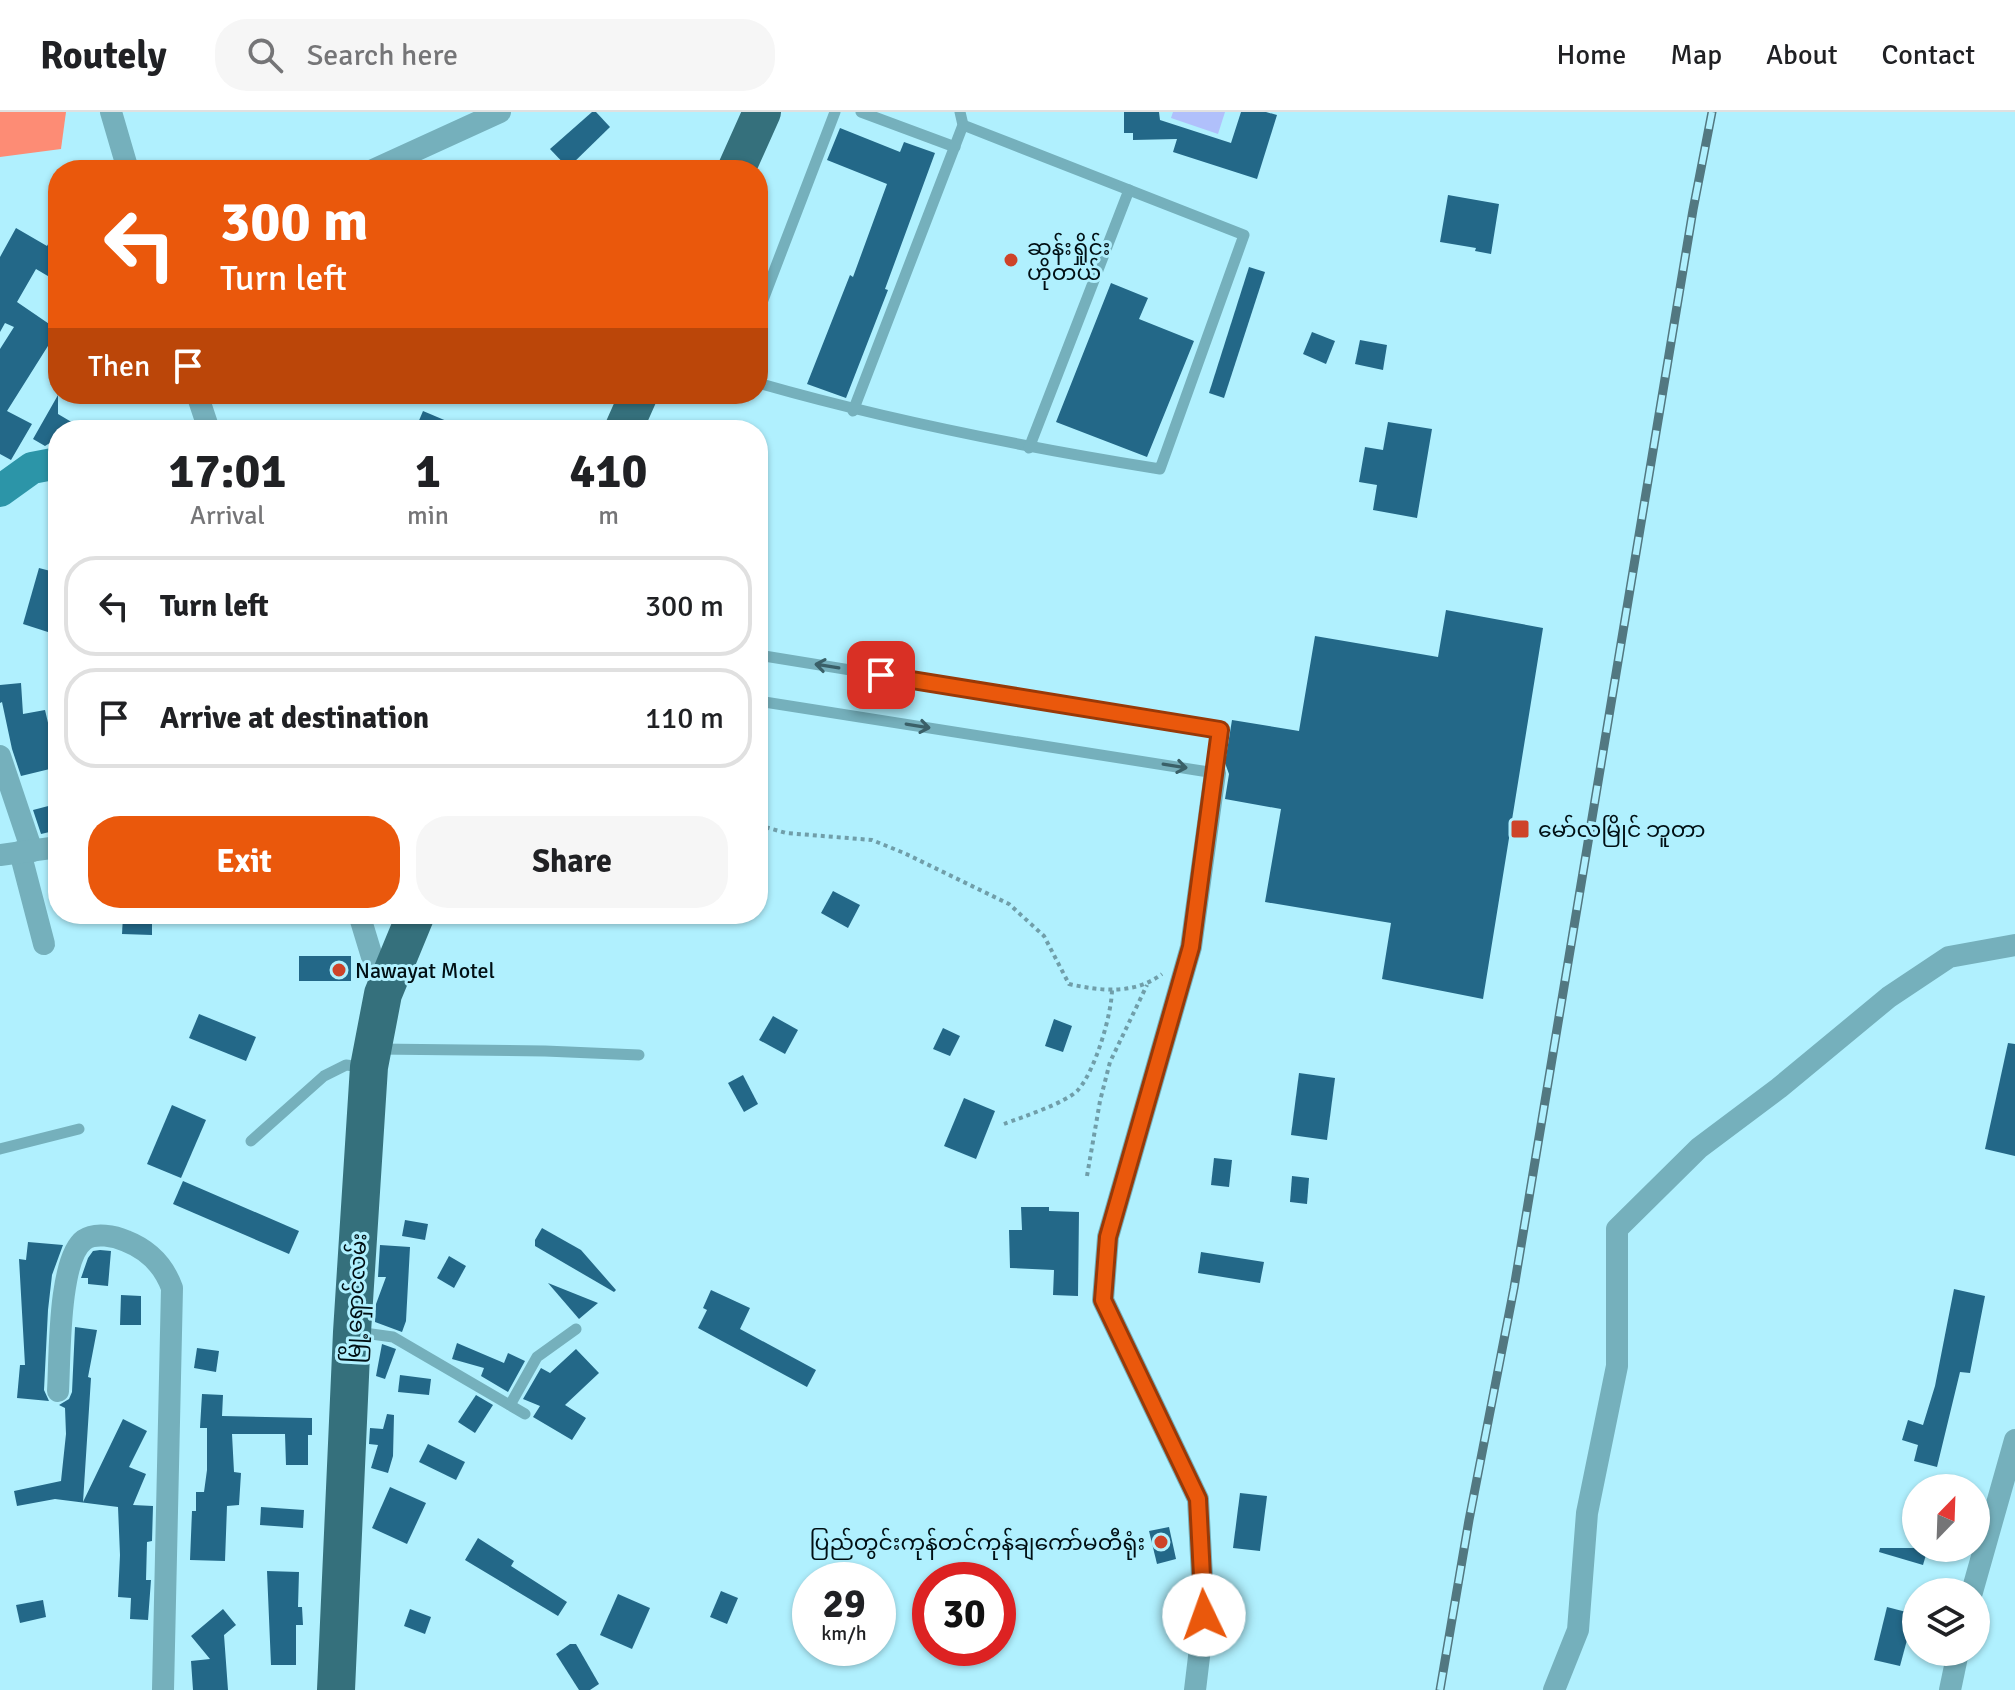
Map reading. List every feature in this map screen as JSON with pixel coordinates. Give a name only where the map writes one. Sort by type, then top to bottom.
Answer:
[{"type":"highway","points":[[740,160],[762,112]]},
{"type":"highway","name":"မြို့ရှောင်လမ်း","points":[[336,1690],[352,1332],[371,1058],[383,994],[412,924]]},
{"type":"main road","points":[[0,491],[32,468],[48,465]]},
{"type":"street","points":[[111,112],[125,160]]},
{"type":"street","points":[[395,160],[500,112]]},
{"type":"street","points":[[0,756],[18,853],[44,944]]},
{"type":"street","points":[[1195,1690],[1204,1615],[1198,1499],[1103,1300],[1108,1237],[1191,947],[1215,773]]},
{"type":"street","points":[[18,853],[48,848]]},
{"type":"street","points":[[362,924],[383,994]]},
{"type":"street","points":[[1554,1690],[1578,1630],[1587,1513],[1617,1366],[1617,1229],[1699,1148],[1779,1088],[1889,997],[1949,957],[2015,945]]},
{"type":"street","points":[[58,1391],[63,1296],[75,1251],[82,1241],[91,1237],[124,1239],[143,1249],[159,1263],[172,1288],[163,1690]]},
{"type":"street","points":[[1976,1578],[2015,1440]]},
{"type":"street","points":[[1950,1690],[1955,1666]]},
{"type":"lane","points":[[768,287],[835,112]]},
{"type":"lane","points":[[861,112],[955,147]]},
{"type":"lane","points":[[853,411],[963,125],[960,112]]},
{"type":"lane","points":[[768,386],[853,411],[1029,448],[1160,469],[1244,235],[963,125]]},
{"type":"lane","points":[[1029,448],[1129,190]]},
{"type":"lane","points":[[768,657],[1220,730],[1215,773],[768,703]]},
{"type":"lane","points":[[251,1141],[324,1076],[346,1065],[371,1058],[545,1051],[639,1055]]},
{"type":"lane","points":[[0,1149],[79,1129]]},
{"type":"lane","points":[[510,1405],[537,1357],[576,1329]]},
{"type":"lane","points":[[352,1332],[393,1337],[525,1414]]},
{"type":"path","points":[[768,828],[786,833],[872,840],[1009,904],[1044,936],[1069,984],[1101,991],[1147,985]]},
{"type":"path","points":[[1087,1176],[1110,1062],[1147,985],[1191,947]]},
{"type":"path","points":[[1004,1124],[1042,1110],[1078,1090],[1099,1049],[1112,1001],[1112,989]]},
{"type":"shaded area","points":[[0,112],[66,112],[61,149],[0,157]]},
{"type":"water","points":[[1173,112],[1225,112],[1218,134],[1171,118]]},
{"type":"building","points":[[592,112],[596,112],[610,127],[576,160],[560,160],[550,149]]},
{"type":"building","points":[[1124,112],[1159,112],[1160,120],[1231,143],[1241,112],[1277,115],[1257,179],[1173,152],[1177,139],[1133,140],[1133,133],[1124,133]]},
{"type":"building","points":[[840,128],[900,152],[904,142],[935,153],[885,289],[888,290],[846,398],[807,384],[850,275],[853,277],[887,184],[827,160]]},
{"type":"building","points":[[1448,195],[1499,204],[1491,254],[1475,251],[1476,248],[1440,242]]},
{"type":"building","points":[[16,228],[47,246],[48,276],[36,269],[17,302],[48,323],[48,346],[7,411],[32,424],[11,460],[0,454],[0,349],[14,327],[5,323],[0,332],[0,257]]},
{"type":"building","points":[[1249,267],[1265,272],[1224,398],[1209,393]]},
{"type":"building","points":[[1111,283],[1148,298],[1139,319],[1194,341],[1147,457],[1056,422]]},
{"type":"building","points":[[1312,332],[1335,341],[1326,364],[1303,354]]},
{"type":"building","points":[[1360,340],[1387,345],[1383,370],[1355,364]]},
{"type":"building","points":[[53,404],[58,404],[58,414],[68,420],[48,420],[48,444],[45,446],[33,439]]},
{"type":"building","points":[[423,411],[444,420],[419,420]]},
{"type":"building","points":[[1388,422],[1432,429],[1417,518],[1373,510],[1377,485],[1359,482],[1365,447],[1383,450]]},
{"type":"building","points":[[39,568],[48,570],[48,632],[23,624]]},
{"type":"building","points":[[1446,610],[1543,628],[1483,999],[1382,979],[1391,923],[1265,902],[1281,809],[1225,799],[1229,774],[1225,763],[1232,720],[1299,731],[1315,636],[1438,657]]},
{"type":"building","points":[[21,683],[23,714],[45,710],[48,769],[21,776],[0,703],[0,685]]},
{"type":"building","points":[[48,806],[48,832],[41,834],[33,810]]},
{"type":"building","points":[[833,891],[860,905],[848,928],[821,913]]},
{"type":"building","points":[[123,924],[152,924],[152,935],[122,934]]},
{"type":"building","points":[[299,956],[351,956],[351,981],[299,981]]},
{"type":"building","points":[[199,1014],[256,1037],[246,1061],[189,1038]]},
{"type":"building","points":[[773,1016],[798,1030],[785,1054],[759,1040]]},
{"type":"building","points":[[1054,1019],[1072,1026],[1063,1052],[1045,1046]]},
{"type":"building","points":[[943,1028],[960,1036],[950,1056],[933,1049]]},
{"type":"building","points":[[2008,1043],[2015,1044],[2015,1156],[1985,1149]]},
{"type":"building","points":[[1299,1073],[1335,1078],[1327,1140],[1291,1135]]},
{"type":"building","points":[[743,1075],[758,1104],[744,1112],[728,1083]]},
{"type":"building","points":[[964,1098],[995,1111],[976,1159],[944,1146]]},
{"type":"building","points":[[172,1105],[206,1120],[181,1178],[147,1164]]},
{"type":"building","points":[[1214,1158],[1232,1160],[1229,1187],[1211,1185]]},
{"type":"building","points":[[1292,1176],[1309,1178],[1307,1204],[1290,1202]]},
{"type":"building","points":[[183,1181],[299,1231],[289,1254],[173,1204]]},
{"type":"building","points":[[1021,1207],[1049,1207],[1049,1211],[1079,1212],[1078,1296],[1053,1295],[1054,1270],[1010,1268],[1009,1230],[1022,1230]]},
{"type":"building","points":[[405,1220],[428,1224],[425,1240],[402,1236]]},
{"type":"building","points":[[542,1228],[581,1250],[616,1290],[614,1292],[535,1246]]},
{"type":"building","points":[[28,1242],[63,1245],[52,1275],[48,1310],[44,1390],[49,1401],[17,1398],[20,1365],[25,1365],[19,1259],[26,1260]]},
{"type":"building","points":[[380,1245],[410,1247],[406,1321],[402,1332],[375,1322],[376,1304],[386,1277],[378,1277]]},
{"type":"building","points":[[93,1251],[111,1251],[108,1286],[88,1284],[88,1278],[81,1278],[88,1258]]},
{"type":"building","points":[[1201,1252],[1264,1262],[1260,1283],[1198,1273]]},
{"type":"building","points":[[449,1256],[466,1266],[454,1288],[437,1278]]},
{"type":"building","points":[[548,1283],[598,1303],[579,1319]]},
{"type":"building","points":[[1954,1289],[1985,1296],[1970,1373],[1960,1372],[1937,1467],[1914,1461],[1918,1445],[1902,1440],[1908,1420],[1923,1425],[1935,1386]]},
{"type":"building","points":[[711,1290],[750,1308],[740,1329],[816,1370],[807,1387],[698,1328],[707,1310],[703,1308]]},
{"type":"building","points":[[121,1295],[141,1296],[141,1325],[120,1325]]},
{"type":"building","points":[[75,1327],[97,1330],[88,1377],[91,1378],[83,1502],[123,1419],[147,1431],[129,1467],[146,1474],[133,1505],[153,1506],[152,1541],[147,1542],[146,1580],[151,1580],[148,1620],[130,1619],[131,1598],[118,1597],[118,1507],[55,1499],[17,1506],[14,1491],[61,1481],[66,1434],[65,1408],[59,1405],[69,1399],[72,1392]]},
{"type":"building","points":[[457,1343],[504,1363],[508,1353],[525,1361],[508,1392],[481,1376],[484,1368],[452,1359]]},
{"type":"building","points":[[382,1344],[396,1349],[385,1379],[376,1376]]},
{"type":"building","points":[[197,1348],[219,1351],[216,1372],[194,1368]]},
{"type":"building","points":[[576,1349],[599,1373],[565,1405],[586,1418],[572,1440],[533,1417],[540,1406],[523,1399],[541,1368],[550,1373]]},
{"type":"building","points":[[400,1375],[431,1379],[429,1395],[398,1392]]},
{"type":"building","points":[[202,1394],[223,1395],[222,1416],[312,1418],[312,1435],[308,1435],[308,1465],[286,1465],[285,1434],[232,1434],[234,1472],[241,1473],[239,1505],[227,1506],[225,1561],[190,1560],[192,1511],[196,1511],[196,1492],[204,1492],[207,1470],[207,1428],[200,1428]]},
{"type":"building","points":[[476,1395],[493,1405],[475,1433],[458,1422]]},
{"type":"building","points":[[387,1414],[394,1415],[393,1456],[388,1473],[371,1468],[378,1445],[369,1444],[370,1428],[383,1429]]},
{"type":"building","points":[[428,1444],[465,1462],[456,1480],[419,1462]]},
{"type":"building","points":[[390,1487],[426,1503],[407,1544],[372,1528]]},
{"type":"building","points":[[1240,1493],[1267,1496],[1260,1551],[1233,1548]]},
{"type":"building","points":[[261,1507],[304,1510],[303,1528],[260,1525]]},
{"type":"building","points":[[1169,1527],[1176,1559],[1157,1564],[1149,1531]]},
{"type":"building","points":[[478,1538],[514,1561],[511,1566],[567,1602],[558,1616],[465,1560]]},
{"type":"building","points":[[1880,1548],[1902,1548],[1902,1559],[1879,1552]]},
{"type":"building","points":[[267,1571],[299,1572],[298,1607],[302,1607],[303,1625],[296,1625],[296,1665],[271,1665]]},
{"type":"building","points":[[721,1591],[738,1598],[727,1624],[710,1617]]},
{"type":"building","points":[[618,1594],[650,1608],[632,1649],[600,1635]]},
{"type":"building","points":[[43,1600],[46,1617],[20,1623],[16,1605]]},
{"type":"building","points":[[1887,1607],[1902,1611],[1900,1666],[1874,1660]]},
{"type":"building","points":[[223,1609],[236,1625],[224,1635],[228,1690],[193,1690],[191,1661],[210,1659],[191,1636]]},
{"type":"building","points":[[410,1609],[431,1617],[425,1634],[404,1626]]},
{"type":"building","points":[[570,1644],[576,1644],[599,1684],[590,1690],[579,1690],[556,1654]]},
{"type":"railway","points":[[1440,1690],[1514,1288],[1693,210],[1712,112]]},
{"type":"place","name":"ဆန်းရှိုင်း ဟိုတယ်","points":[[1011,260]]},
{"type":"place","name":"မော်လမြိုင် ဘူတာ","points":[[1520,829]]},
{"type":"place","name":"Nawayat Motel","points":[[339,970]]},
{"type":"place","name":"ပြည်တွင်းကုန်တင်ကုန်ချကော်မတီရုံး","points":[[1161,1542]]},
{"type":"route","points":[[881,675],[1220,730],[1191,947],[1108,1237],[1103,1300],[1198,1499],[1204,1615]]}]
